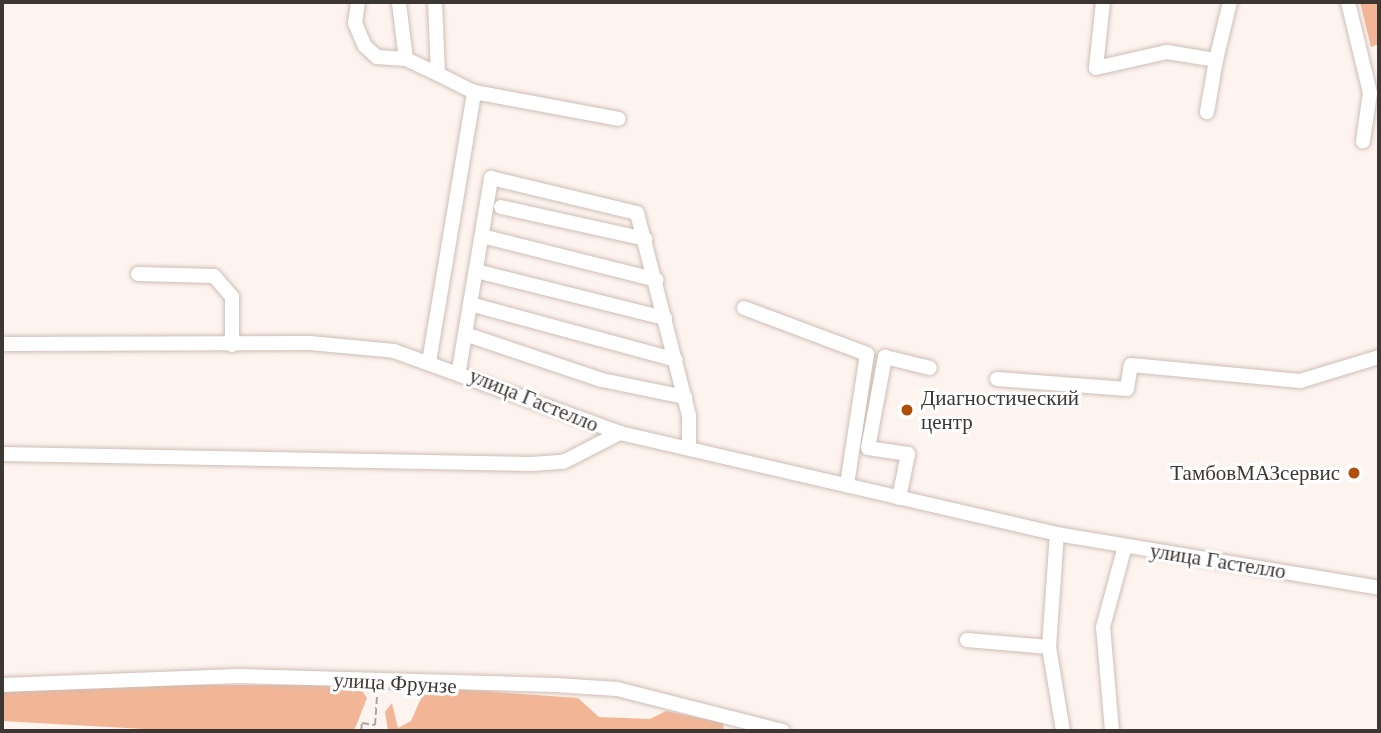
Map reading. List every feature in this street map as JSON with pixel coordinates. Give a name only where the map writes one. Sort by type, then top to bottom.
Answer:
[{"type":"street","points":[[358,2],[355,23],[365,46],[377,57],[405,59],[474,92],[619,119]]},
{"type":"street","points":[[435,2],[438,74]]},
{"type":"street","points":[[1103,2],[1096,68],[1167,52],[1216,60]]},
{"type":"street","points":[[1207,113],[1230,2]]},
{"type":"street","points":[[1348,2],[1370,93],[1363,141]]},
{"type":"street","points":[[399,3],[405,59]]},
{"type":"street","points":[[429,362],[474,92]]},
{"type":"street","points":[[459,370],[491,178],[637,213],[685,397],[689,448]]},
{"type":"street","points":[[501,207],[645,239]]},
{"type":"street","points":[[482,236],[656,280]]},
{"type":"street","points":[[476,271],[665,318]]},
{"type":"street","points":[[138,274],[214,276],[232,297],[232,345]]},
{"type":"street","points":[[470,304],[676,360]]},
{"type":"street","points":[[744,308],[867,354],[930,368]]},
{"type":"street","points":[[465,334],[602,380],[685,397]]},
{"type":"street","name":"улица Гастелло","points":[[2,344],[347,346],[459,370],[620,433],[1057,534],[1379,588]]},
{"type":"street","points":[[847,485],[867,354]]},
{"type":"street","points":[[997,379],[1128,389],[1131,365],[1300,381],[1379,357]]},
{"type":"street","points":[[885,358],[868,447],[908,454],[899,498]]},
{"type":"street","points":[[2,454],[531,464],[563,462],[620,433]]},
{"type":"street","points":[[1057,534],[1049,647],[1063,731]]},
{"type":"street","points":[[1112,731],[1103,627],[1125,546]]},
{"type":"street","points":[[967,640],[1049,647]]},
{"type":"street","name":"улица Фрунзе","points":[[2,685],[237,676],[617,689],[783,731]]},
{"type":"path","points":[[361,731],[362,723],[375,725],[378,681]]},
{"type":"shaded area","points":[[1360,2],[1379,2],[1379,44],[1371,47]]},
{"type":"shaded area","points":[[132,685],[358,685],[367,698],[354,731],[179,731],[2,721],[2,690]]},
{"type":"shaded area","points":[[426,687],[578,698],[599,717],[650,719],[666,711],[723,723],[724,731],[388,731],[385,712],[392,703],[398,728],[411,721]]},
{"type":"place","name":"Диагностический центр","points":[[907,410]]},
{"type":"place","name":"ТамбовМАЗсервис","points":[[1354,473]]}]
